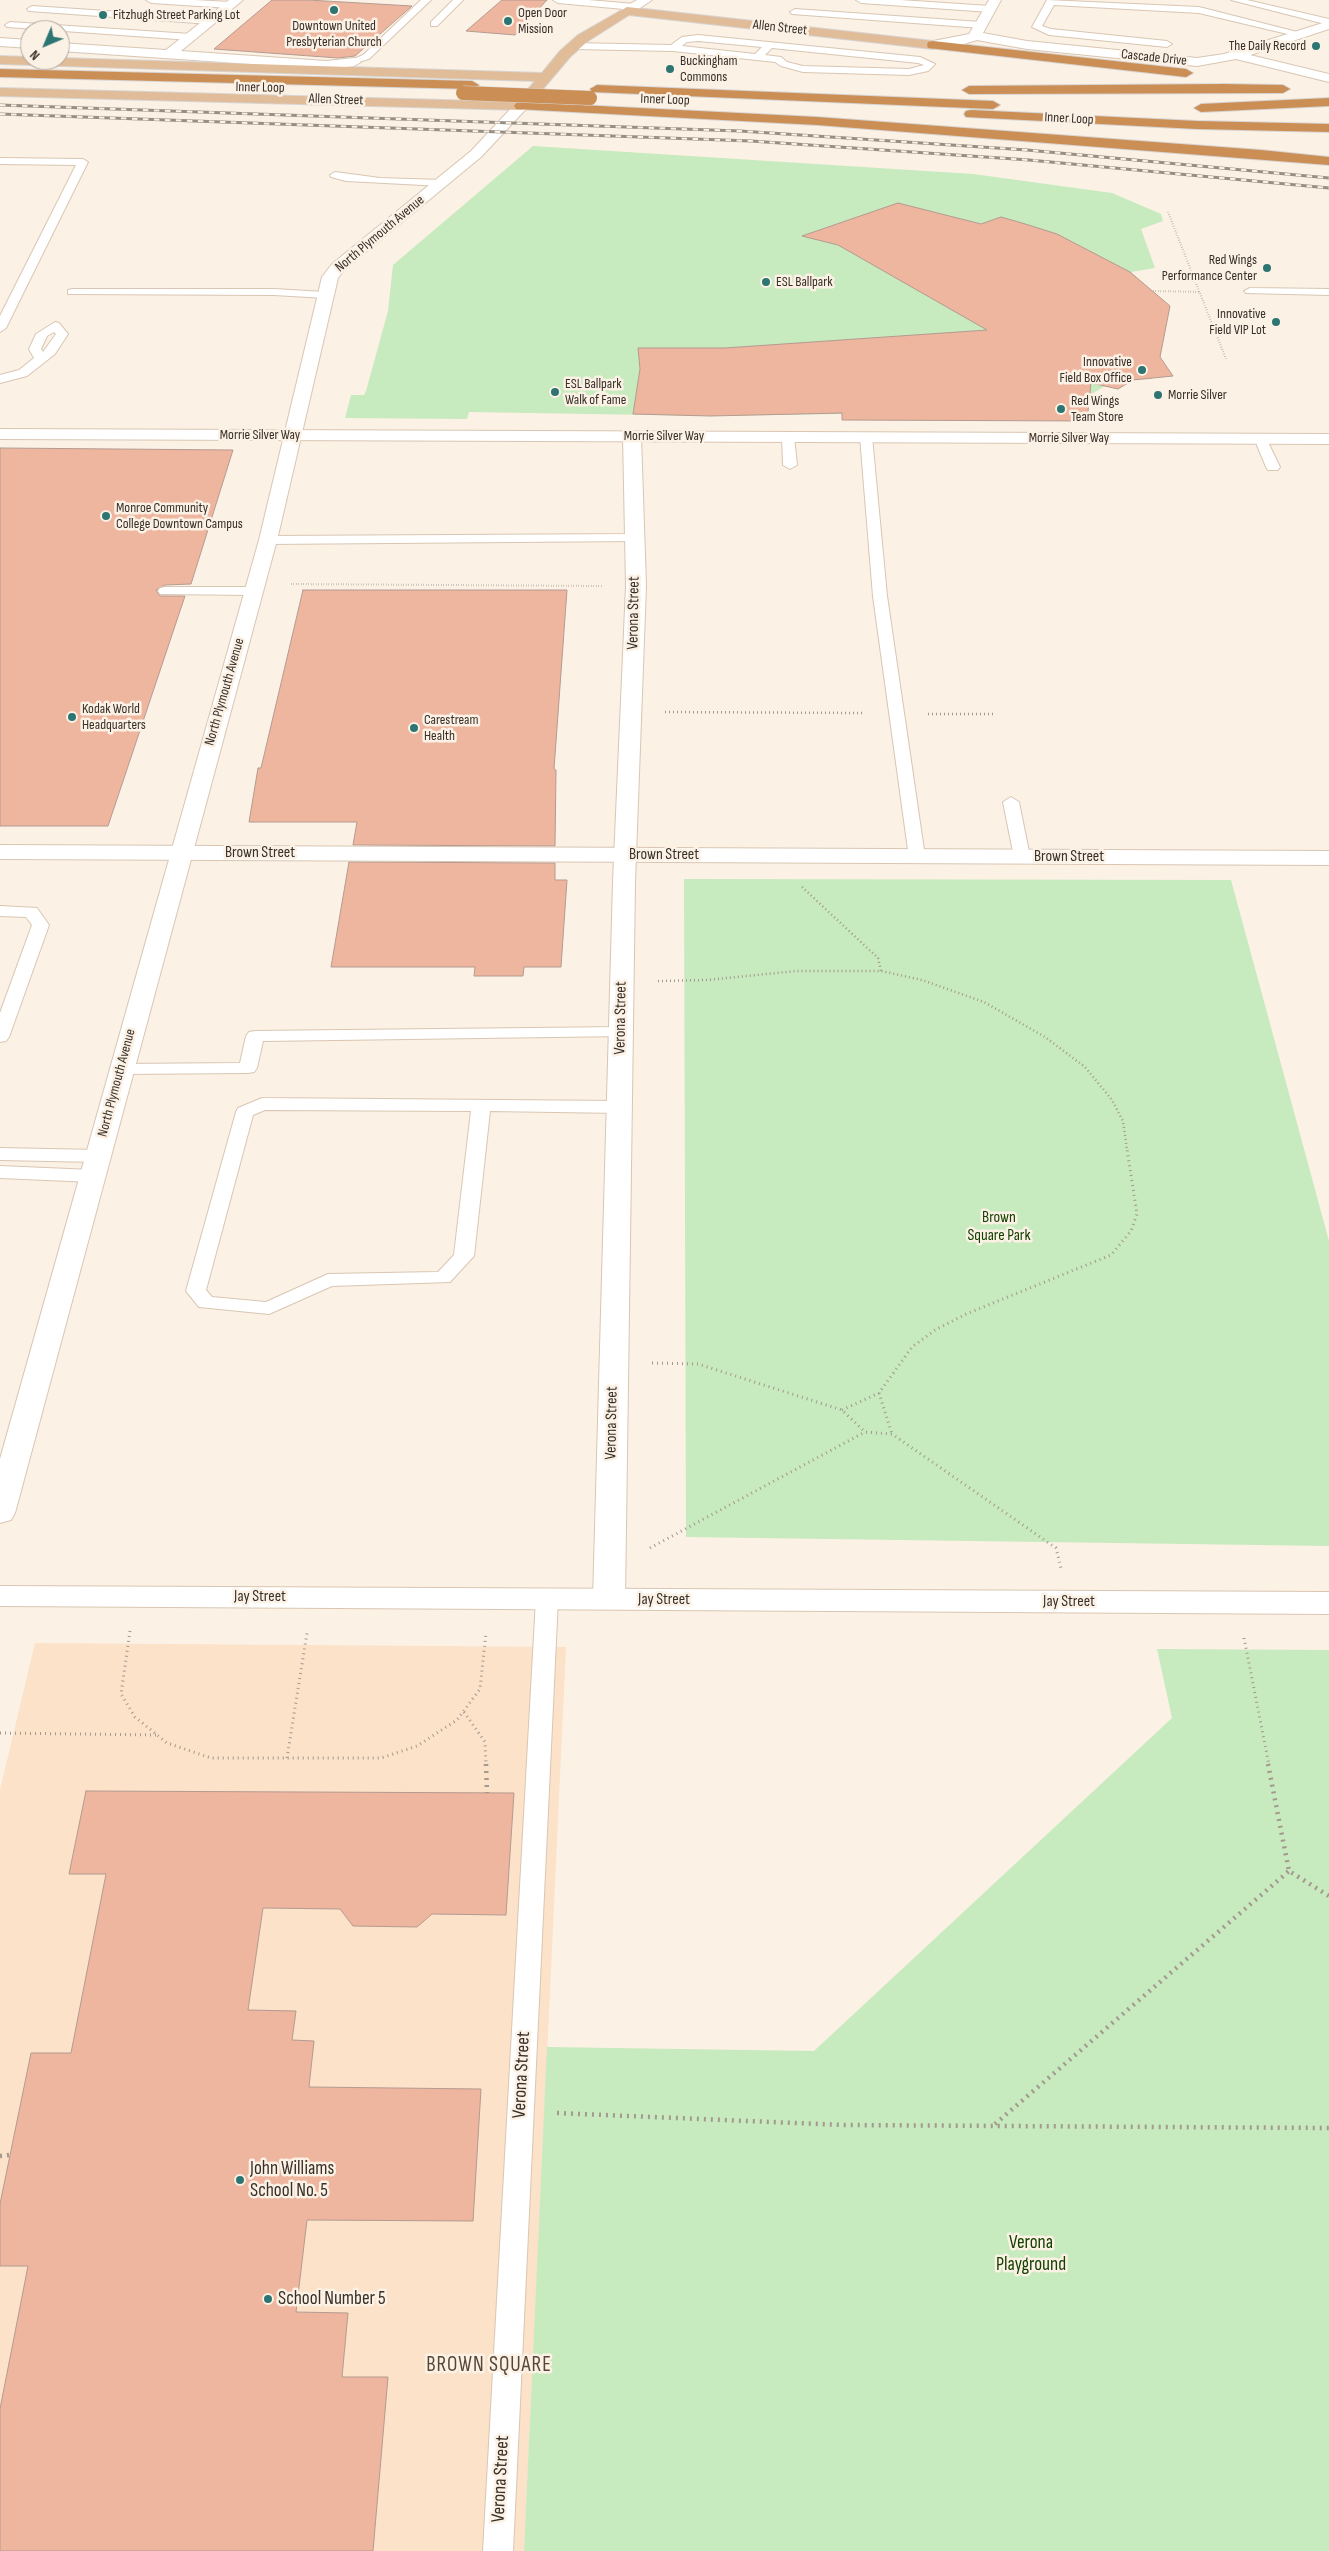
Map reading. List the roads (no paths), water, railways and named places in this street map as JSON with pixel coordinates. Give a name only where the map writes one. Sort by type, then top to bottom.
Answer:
[{"type":"highway","points":[[934,45],[1292,85]]},
{"type":"highway","name":"Inner Loop","points":[[0,73],[1150,109]]},
{"type":"highway","name":"Inner Loop","points":[[0,82],[468,89]]},
{"type":"highway","points":[[1311,87],[1327,97]]},
{"type":"highway","points":[[594,93],[1236,88],[1327,97]]},
{"type":"highway","points":[[594,93],[1212,146],[1329,161]]},
{"type":"highway","name":"Inner Loop","points":[[594,93],[1197,125],[1329,128]]},
{"type":"highway","points":[[1185,108],[1327,97]]},
{"type":"highway","points":[[521,106],[817,121],[1261,154],[1329,161]]},
{"type":"main road","name":"Allen Street","points":[[636,6],[784,29],[934,45]]},
{"type":"main road","name":"North Plymouth Avenue","points":[[521,106],[544,77],[574,46],[636,6]]},
{"type":"main road","name":"Allen Street","points":[[0,60],[20,61]]},
{"type":"main road","name":"Allen Street","points":[[70,63],[544,77]]},
{"type":"main road","name":"Allen Street","points":[[0,92],[521,106]]},
{"type":"street","points":[[169,54],[234,2]]},
{"type":"street","points":[[934,45],[960,42],[978,30],[992,4]]},
{"type":"street","name":"Cascade Drive","points":[[978,30],[1028,45],[1183,62],[1209,61],[1236,55],[1329,23]]},
{"type":"street","points":[[0,42],[20,43]]},
{"type":"street","name":"Allen Street","points":[[70,47],[326,64],[354,62]]},
{"type":"street","name":"Allen Street","points":[[70,60],[169,54]]},
{"type":"street","points":[[1236,55],[1329,78]]},
{"type":"street","name":"North Plymouth Avenue","points":[[0,1513],[180,853],[268,540],[330,277],[338,267],[476,154],[521,106]]},
{"type":"street","name":"Morrie Silver Way","points":[[0,434],[1329,439]]},
{"type":"street","name":"Verona Street","points":[[609,1599],[625,855],[636,586],[632,436]]},
{"type":"street","name":"Brown Street","points":[[0,852],[1329,858]]},
{"type":"street","name":"Jay Street","points":[[0,1596],[1329,1604]]},
{"type":"lane","points":[[0,32],[45,0]]},
{"type":"lane","points":[[151,0],[234,2]]},
{"type":"lane","points":[[354,62],[366,57],[426,0]]},
{"type":"lane","points":[[434,24],[458,0]]},
{"type":"lane","points":[[558,0],[636,6]]},
{"type":"lane","points":[[757,57],[784,29],[804,0]]},
{"type":"lane","points":[[860,0],[992,4]]},
{"type":"lane","points":[[1236,0],[1329,23]]},
{"type":"lane","points":[[1167,44],[1049,32],[1037,28],[1051,1],[1199,10],[1300,34]]},
{"type":"lane","points":[[32,9],[211,21]]},
{"type":"lane","points":[[795,12],[978,30]]},
{"type":"lane","points":[[10,24],[191,37]]},
{"type":"lane","points":[[1314,29],[1329,33]]},
{"type":"lane","points":[[574,46],[673,48],[778,59],[784,64],[803,69],[909,72],[925,69],[930,64],[920,60],[698,38],[685,39],[673,48]]},
{"type":"lane","points":[[0,161],[83,162],[0,328]]},
{"type":"lane","points":[[322,174],[380,181],[398,180],[442,183]]},
{"type":"lane","points":[[1250,291],[1329,292]]},
{"type":"lane","points":[[72,292],[274,292],[325,295]]},
{"type":"lane","points":[[0,379],[23,373],[40,358]]},
{"type":"lane","points":[[788,437],[790,465]]},
{"type":"lane","points":[[866,437],[880,596],[917,856]]},
{"type":"lane","points":[[1260,438],[1273,467]]},
{"type":"lane","points":[[268,540],[634,538]]},
{"type":"lane","points":[[165,591],[255,587]]},
{"type":"lane","points":[[1011,802],[1022,857]]},
{"type":"lane","points":[[0,911],[31,912],[41,924],[0,1037]]},
{"type":"lane","points":[[121,1069],[248,1068],[255,1036],[621,1032]]},
{"type":"lane","points":[[480,1107],[464,1256],[443,1278],[328,1280],[269,1308],[206,1303],[196,1291],[245,1112],[262,1104],[619,1107]]},
{"type":"lane","points":[[0,1154],[95,1166]]},
{"type":"lane","points":[[0,1172],[95,1166]]},
{"type":"lane","name":"Verona Street","points":[[498,2551],[547,1599]]},
{"type":"railway","points":[[0,105],[740,131],[1027,150],[1329,178]]},
{"type":"railway","points":[[0,114],[751,141],[1029,160],[1329,188]]},
{"type":"place","name":"Downtown United Presbyterian Church","points":[[334,10]]},
{"type":"place","name":"Fitzhugh Street Parking Lot","points":[[103,15]]},
{"type":"place","name":"Open Door Mission","points":[[508,21]]},
{"type":"place","name":"The Daily Record","points":[[1316,46]]},
{"type":"place","name":"Buckingham Commons","points":[[670,69]]},
{"type":"place","name":"Red Wings Performance Center","points":[[1267,268]]},
{"type":"place","name":"ESL Ballpark","points":[[766,282]]},
{"type":"place","name":"Innovative Field VIP Lot","points":[[1276,322]]},
{"type":"place","name":"Innovative Field Box Office","points":[[1142,370]]},
{"type":"place","name":"ESL Ballpark Walk of Fame","points":[[555,392]]},
{"type":"place","name":"Morrie Silver","points":[[1158,395]]},
{"type":"place","name":"Red Wings Team Store","points":[[1061,409]]},
{"type":"place","name":"Monroe Community College Downtown Campus","points":[[106,516]]},
{"type":"place","name":"Kodak World Headquarters","points":[[72,717]]},
{"type":"place","name":"Carestream Health","points":[[414,728]]},
{"type":"place","name":"John Williams School No. 5","points":[[240,2180]]},
{"type":"place","name":"School Number 5","points":[[268,2299]]},
{"type":"district","name":"BROWN SQUARE","points":[[489,2366]]},
{"type":"park label","name":"Brown Square Park","points":[[999,1227]]},
{"type":"park label","name":"Verona Playground","points":[[1031,2254]]}]
